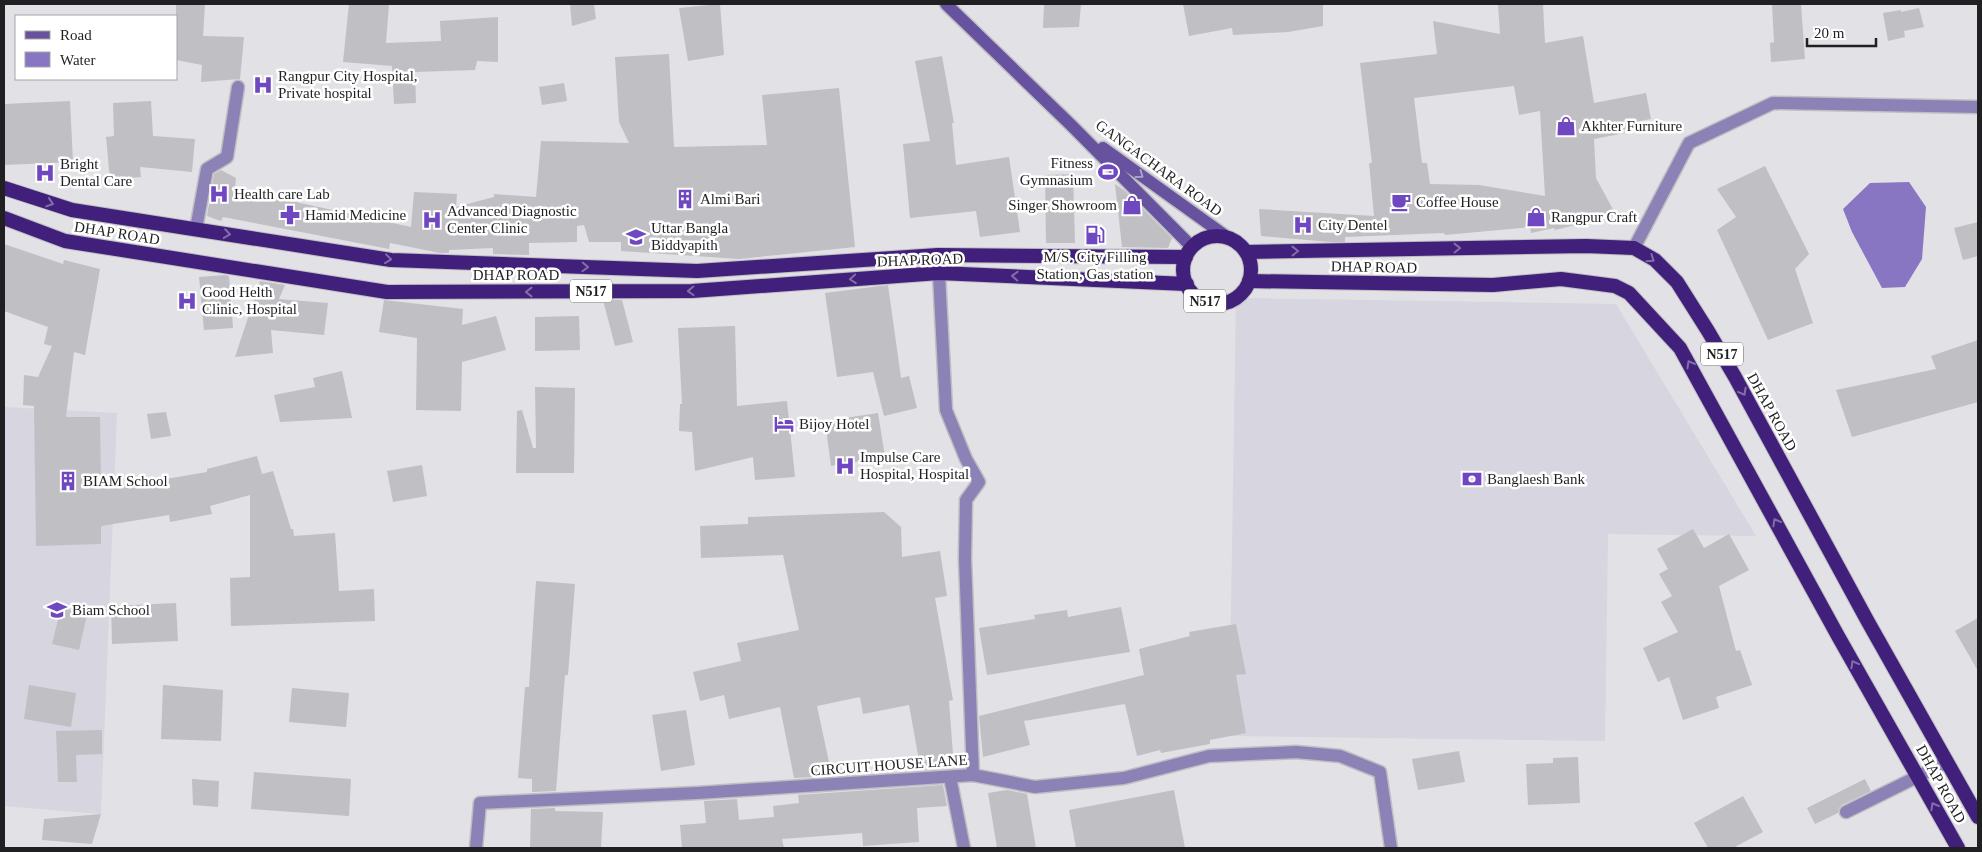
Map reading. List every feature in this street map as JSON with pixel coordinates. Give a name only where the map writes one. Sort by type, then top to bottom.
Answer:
[{"type":"highway","name":"DHAP ROAD","points":[[4,188],[72,210],[391,260],[697,271],[938,255],[1189,252],[1202,239],[1214,236],[1227,237]]},
{"type":"highway","name":"DHAP ROAD","points":[[4,218],[65,241],[387,292],[692,291],[939,273],[1186,284]]},
{"type":"highway","points":[[1227,237],[1238,243],[1246,252],[1251,271],[1249,281]]},
{"type":"highway","name":"DHAP ROAD","points":[[1246,252],[1586,246],[1634,248],[1655,260],[1677,282],[1708,331],[1978,817]]},
{"type":"highway","name":"N517","points":[[1189,252],[1183,266],[1186,284],[1194,295],[1206,302],[1219,303],[1232,300],[1242,292],[1249,281]]},
{"type":"highway","name":"DHAP ROAD","points":[[1249,281],[1493,285],[1561,279],[1615,286],[1629,293],[1680,348],[1958,848]]},
{"type":"main road","name":"GANGACHARA ROAD","points":[[946,4],[1072,126],[1189,252]]},
{"type":"main road","name":"GANGACHARA ROAD","points":[[1072,126],[1227,237]]},
{"type":"street","points":[[196,229],[207,169],[227,157],[238,87]]},
{"type":"street","points":[[1634,248],[1689,143],[1773,103],[1978,106]]},
{"type":"street","points":[[938,255],[946,410],[966,459],[979,482],[966,500],[965,558],[973,775]]},
{"type":"street","name":"CIRCUIT HOUSE LANE","points":[[476,848],[480,803],[697,793],[973,775],[1035,787],[1124,778],[1210,756],[1296,752],[1340,756],[1380,772],[1391,848]]},
{"type":"street","points":[[1846,812],[1947,762]]},
{"type":"street","points":[[950,776],[964,848]]},
{"type":"shaded area","points":[[1236,298],[1616,304],[1756,536],[1608,534],[1605,741],[1229,736]]},
{"type":"shaded area","name":"Biam School","points":[[4,407],[117,413],[101,814],[4,806]]},
{"type":"water","points":[[1909,182],[1926,207],[1922,259],[1905,287],[1882,288],[1852,232],[1843,209],[1870,183]]},
{"type":"building","points":[[176,4],[205,4],[203,36],[244,37],[240,79],[201,82],[202,65],[178,60],[178,15],[176,15]]},
{"type":"building","points":[[349,4],[389,4],[386,43],[441,41],[440,21],[498,17],[498,62],[477,61],[475,70],[415,72],[416,103],[394,104],[392,66],[343,62]]},
{"type":"building","points":[[570,4],[594,4],[596,19],[572,26]]},
{"type":"building","points":[[720,4],[724,55],[688,61],[679,8]]},
{"type":"building","points":[[1044,4],[1081,4],[1079,27],[1043,28]]},
{"type":"building","points":[[1183,4],[1323,4],[1323,26],[1288,32],[1233,35],[1232,28],[1189,36]]},
{"type":"building","points":[[1498,4],[1543,4],[1545,43],[1583,36],[1594,103],[1646,93],[1651,119],[1640,121],[1641,130],[1594,139],[1596,178],[1616,215],[1555,230],[1554,228],[1531,233],[1530,227],[1445,235],[1444,233],[1345,237],[1345,242],[1261,236],[1259,209],[1374,216],[1369,163],[1372,163],[1360,63],[1437,54],[1433,21],[1500,34]],"holes":[[[1514,86],[1519,115],[1540,111],[1545,196],[1479,185],[1430,184],[1427,163],[1422,163],[1414,98]]]},
{"type":"building","points":[[1772,4],[1801,4],[1805,59],[1771,62],[1770,43],[1774,42]]},
{"type":"building","points":[[1919,8],[1924,27],[1904,31],[1905,37],[1888,41],[1883,13]]},
{"type":"building","points":[[669,54],[674,147],[767,145],[762,95],[839,88],[855,247],[739,259],[621,251],[621,242],[589,242],[584,225],[577,226],[577,242],[529,243],[529,255],[493,254],[493,248],[449,250],[449,253],[440,253],[390,243],[389,249],[223,217],[221,221],[207,216],[214,174],[221,170],[236,178],[235,189],[411,227],[414,192],[457,194],[456,207],[494,197],[494,194],[536,197],[541,141],[629,143],[619,122],[615,57]]},
{"type":"building","points":[[942,56],[954,123],[952,123],[956,165],[1009,157],[1020,232],[980,237],[976,211],[910,218],[903,144],[930,141],[915,61]]},
{"type":"building","points":[[564,83],[567,101],[542,105],[539,87]]},
{"type":"building","points":[[70,101],[73,162],[4,165],[4,104]]},
{"type":"building","points":[[151,101],[153,136],[195,139],[192,172],[140,167],[141,177],[110,180],[106,137],[114,136],[113,103]]},
{"type":"building","points":[[1765,166],[1809,254],[1795,269],[1813,323],[1768,340],[1717,230],[1736,217],[1717,189]]},
{"type":"building","points":[[1073,174],[1075,243],[1046,243],[1045,175]]},
{"type":"building","name":"Singer Showroom","points":[[1115,184],[1125,191],[1172,238],[1168,248],[1122,247]]},
{"type":"building","points":[[1978,222],[1978,256],[1963,260],[1954,228]]},
{"type":"building","points":[[4,244],[63,264],[64,260],[100,269],[85,355],[74,352],[66,417],[100,417],[101,488],[160,477],[160,480],[207,472],[207,469],[257,456],[262,474],[273,471],[294,536],[335,533],[339,591],[374,589],[375,621],[231,626],[230,578],[250,577],[250,495],[210,506],[212,514],[170,522],[169,515],[101,526],[101,544],[36,546],[34,406],[23,405],[24,375],[38,377],[52,346],[44,344],[48,327],[4,311]]},
{"type":"building","points":[[229,276],[233,328],[204,330],[199,277]]},
{"type":"building","points":[[260,281],[285,285],[279,299],[328,303],[324,335],[271,330],[273,353],[235,357]]},
{"type":"building","points":[[888,285],[901,378],[909,376],[917,408],[884,416],[873,372],[837,377],[825,293]]},
{"type":"building","points":[[384,300],[463,309],[462,325],[496,316],[506,350],[462,362],[461,411],[416,410],[417,338],[379,332]]},
{"type":"building","points":[[603,300],[622,300],[633,342],[615,346]]},
{"type":"building","points":[[579,316],[580,350],[535,351],[535,317]]},
{"type":"building","points":[[735,326],[737,406],[787,401],[795,477],[755,480],[753,457],[695,471],[692,432],[679,431],[680,404],[682,404],[678,328]]},
{"type":"building","points":[[1978,340],[1978,402],[1852,437],[1836,390],[1936,369],[1931,356]]},
{"type":"building","points":[[342,371],[352,418],[280,422],[274,395],[315,387],[313,378]]},
{"type":"building","points":[[535,387],[575,388],[574,473],[516,473],[517,411],[522,410],[533,448],[536,448]]},
{"type":"building","points":[[166,412],[171,436],[151,439],[147,414]]},
{"type":"building","points":[[878,413],[885,457],[831,466],[825,421]]},
{"type":"building","points":[[422,465],[427,496],[393,502],[387,471]]},
{"type":"building","points":[[884,512],[901,527],[902,557],[940,551],[947,596],[935,598],[953,700],[949,701],[954,768],[915,771],[914,766],[920,766],[909,705],[863,714],[860,697],[817,706],[832,776],[794,778],[780,707],[729,719],[724,695],[700,701],[693,672],[741,661],[737,643],[799,630],[783,555],[701,558],[700,526],[748,524],[748,517]]},
{"type":"building","points":[[1693,529],[1704,548],[1729,534],[1749,570],[1719,586],[1736,651],[1740,650],[1752,685],[1716,697],[1719,708],[1683,720],[1669,677],[1658,682],[1643,648],[1678,632],[1661,602],[1672,596],[1659,574],[1668,569],[1657,549]]},
{"type":"building","points":[[536,581],[575,584],[568,675],[565,675],[556,791],[532,792],[532,779],[518,778],[525,687],[529,687]]},
{"type":"building","points":[[176,603],[178,641],[112,644],[111,606]]},
{"type":"building","points":[[1121,607],[1130,652],[987,675],[979,628],[1035,619],[1034,615],[1067,610],[1068,617]]},
{"type":"building","points":[[61,608],[87,615],[79,650],[52,644]]},
{"type":"building","points":[[1978,618],[1978,671],[1955,631]]},
{"type":"building","points":[[1236,624],[1246,674],[1236,675],[1246,733],[1210,740],[1210,744],[1161,753],[1160,750],[1137,756],[1125,704],[1024,721],[1030,745],[983,757],[979,716],[1144,675],[1139,649],[1190,636],[1189,632]]},
{"type":"building","points":[[29,685],[76,693],[71,727],[24,719]]},
{"type":"building","points":[[163,685],[223,690],[221,741],[161,739]]},
{"type":"building","points":[[292,688],[349,693],[346,727],[289,722]]},
{"type":"building","points":[[686,710],[695,765],[661,771],[652,715]]},
{"type":"building","points":[[102,730],[102,754],[76,755],[77,782],[58,782],[56,731]]},
{"type":"building","points":[[1459,751],[1465,782],[1418,790],[1412,759]]},
{"type":"building","points":[[1578,757],[1580,803],[1528,805],[1526,764],[1553,763],[1553,758]]},
{"type":"building","points":[[254,772],[351,779],[349,816],[251,809]]},
{"type":"building","points":[[192,779],[219,781],[218,807],[193,805]]},
{"type":"building","points":[[1865,779],[1871,791],[1842,805],[1838,813],[1815,824],[1807,808]]},
{"type":"building","points":[[943,785],[947,806],[917,808],[919,842],[863,846],[862,833],[782,839],[784,848],[682,848],[680,825],[706,823],[704,801],[737,799],[739,820],[774,817],[773,806],[799,803],[798,795]]},
{"type":"building","points":[[1007,790],[1027,794],[1036,848],[997,848],[988,793]]},
{"type":"building","points":[[1174,790],[1185,848],[1076,848],[1069,810]]},
{"type":"building","points":[[1743,796],[1763,832],[1733,848],[1708,848],[1694,823]]},
{"type":"building","points":[[555,808],[555,811],[603,812],[601,848],[530,848],[531,809]]},
{"type":"building","points":[[101,814],[92,844],[42,840],[44,819]]},
{"type":"place","name":"Rangpur City Hospital, Private hospital","points":[[263,85]]},
{"type":"place","name":"Akhter Furniture","points":[[1566,126]]},
{"type":"place","name":"Fitness Gymnasium","points":[[1108,172]]},
{"type":"place","name":"Bright Dental Care","points":[[45,173]]},
{"type":"place","name":"Health care Lab","points":[[219,194]]},
{"type":"place","name":"Almi Bari","points":[[685,199]]},
{"type":"place","name":"Coffee House","points":[[1401,202]]},
{"type":"place","name":"Singer Showroom","points":[[1132,205]]},
{"type":"place","name":"Hamid Medicine","points":[[290,215]]},
{"type":"place","name":"Rangpur Craft","points":[[1536,217]]},
{"type":"place","name":"Advanced Diagnostic Center Clinic","points":[[432,220]]},
{"type":"place","name":"City Dentel","points":[[1303,225]]},
{"type":"place","name":"M/S. City Filling Station, Gas station","points":[[1095,235]]},
{"type":"place","name":"Uttar Bangla Biddyapith","points":[[636,237]]},
{"type":"place","name":"Good Helth Clinic, Hospital","points":[[187,301]]},
{"type":"place","name":"Bijoy Hotel","points":[[784,424]]},
{"type":"place","name":"Impulse Care Hospital, Hospital","points":[[845,466]]},
{"type":"place","name":"Banglaesh Bank","points":[[1472,479]]},
{"type":"place","name":"BIAM School","points":[[68,481]]},
{"type":"place","name":"Biam School","points":[[57,610]]}]
